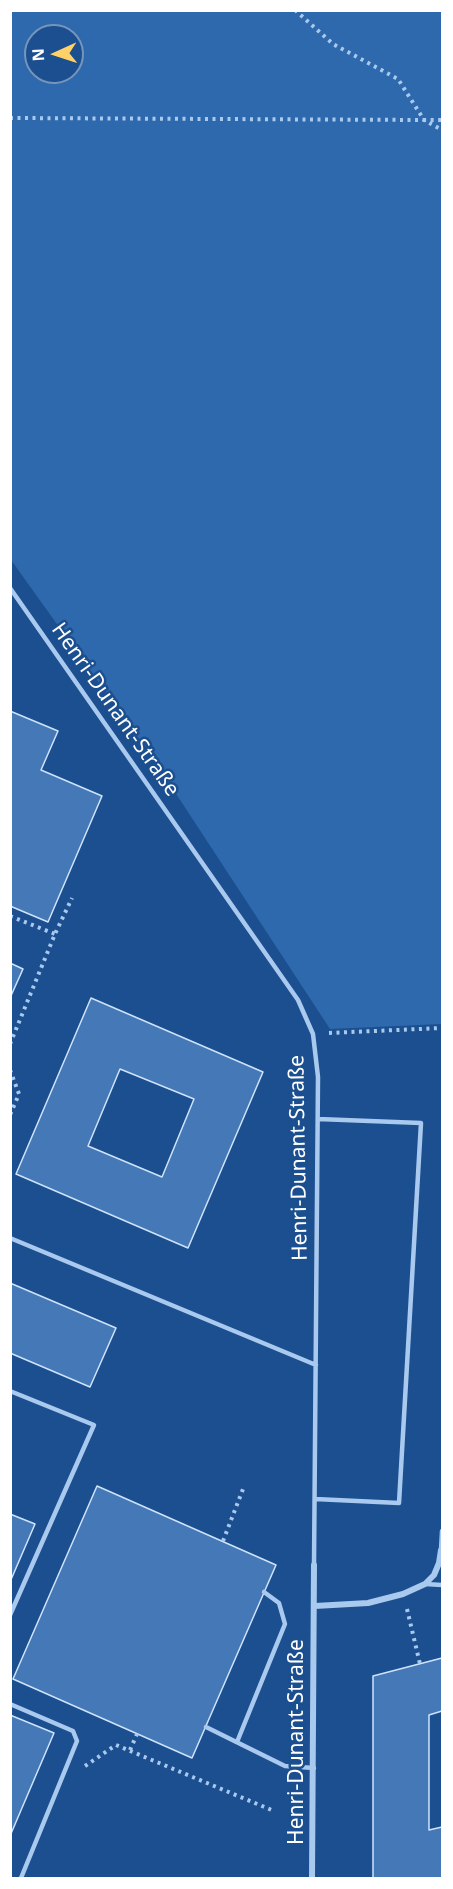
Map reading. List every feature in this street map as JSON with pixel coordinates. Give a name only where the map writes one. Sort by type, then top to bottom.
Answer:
[{"type":"street","points":[[315,1606],[368,1604],[403,1594],[425,1584],[436,1569],[441,1550]]},
{"type":"street","name":"Henri-Dunant-Straße","points":[[312,1878],[314,1565]]},
{"type":"lane","name":"Henri-Dunant-Straße","points":[[10,588],[298,1000],[313,1034],[318,1077],[314,1565]]},
{"type":"lane","points":[[315,1499],[399,1503],[422,1122],[318,1119]]},
{"type":"lane","points":[[10,1238],[316,1365]]},
{"type":"lane","points":[[10,1391],[94,1425],[10,1615]]},
{"type":"lane","points":[[441,1550],[442,1531]]},
{"type":"lane","points":[[425,1584],[442,1585]]},
{"type":"lane","points":[[237,1742],[285,1624],[279,1603],[264,1593]]},
{"type":"lane","points":[[10,1704],[73,1731],[77,1741],[21,1878]]},
{"type":"lane","points":[[206,1727],[285,1766],[314,1768]]},
{"type":"path","points":[[295,10],[333,44],[398,79],[424,120],[442,130]]},
{"type":"path","points":[[10,117],[442,120]]},
{"type":"path","points":[[10,1044],[72,898]]},
{"type":"path","points":[[10,916],[55,934]]},
{"type":"path","points":[[313,1034],[442,1028]]},
{"type":"path","points":[[10,1070],[19,1095],[10,1114]]},
{"type":"path","points":[[223,1541],[243,1489]]},
{"type":"path","points":[[403,1594],[420,1664]]},
{"type":"path","points":[[130,1750],[137,1734]]},
{"type":"path","points":[[84,1766],[116,1745],[274,1811]]},
{"type":"shaded area","points":[[11,10],[442,11],[442,1024],[330,1029],[150,754],[11,560]]},
{"type":"building","points":[[10,711],[58,731],[41,770],[102,796],[48,922],[10,906]]},
{"type":"building","points":[[10,963],[23,969],[10,998]]},
{"type":"building","points":[[91,998],[263,1072],[188,1248],[16,1174]],"holes":[[[120,1069],[194,1099],[162,1177],[88,1146]]]},
{"type":"building","points":[[10,1283],[116,1328],[90,1387],[10,1353]]},
{"type":"building","points":[[97,1486],[276,1565],[192,1758],[13,1679]]},
{"type":"building","points":[[10,1514],[35,1524],[10,1582]]},
{"type":"building","points":[[442,1658],[442,1711],[429,1715],[429,1830],[442,1827],[442,1878],[373,1878],[373,1676]]},
{"type":"building","points":[[10,1715],[54,1733],[10,1836]]}]
